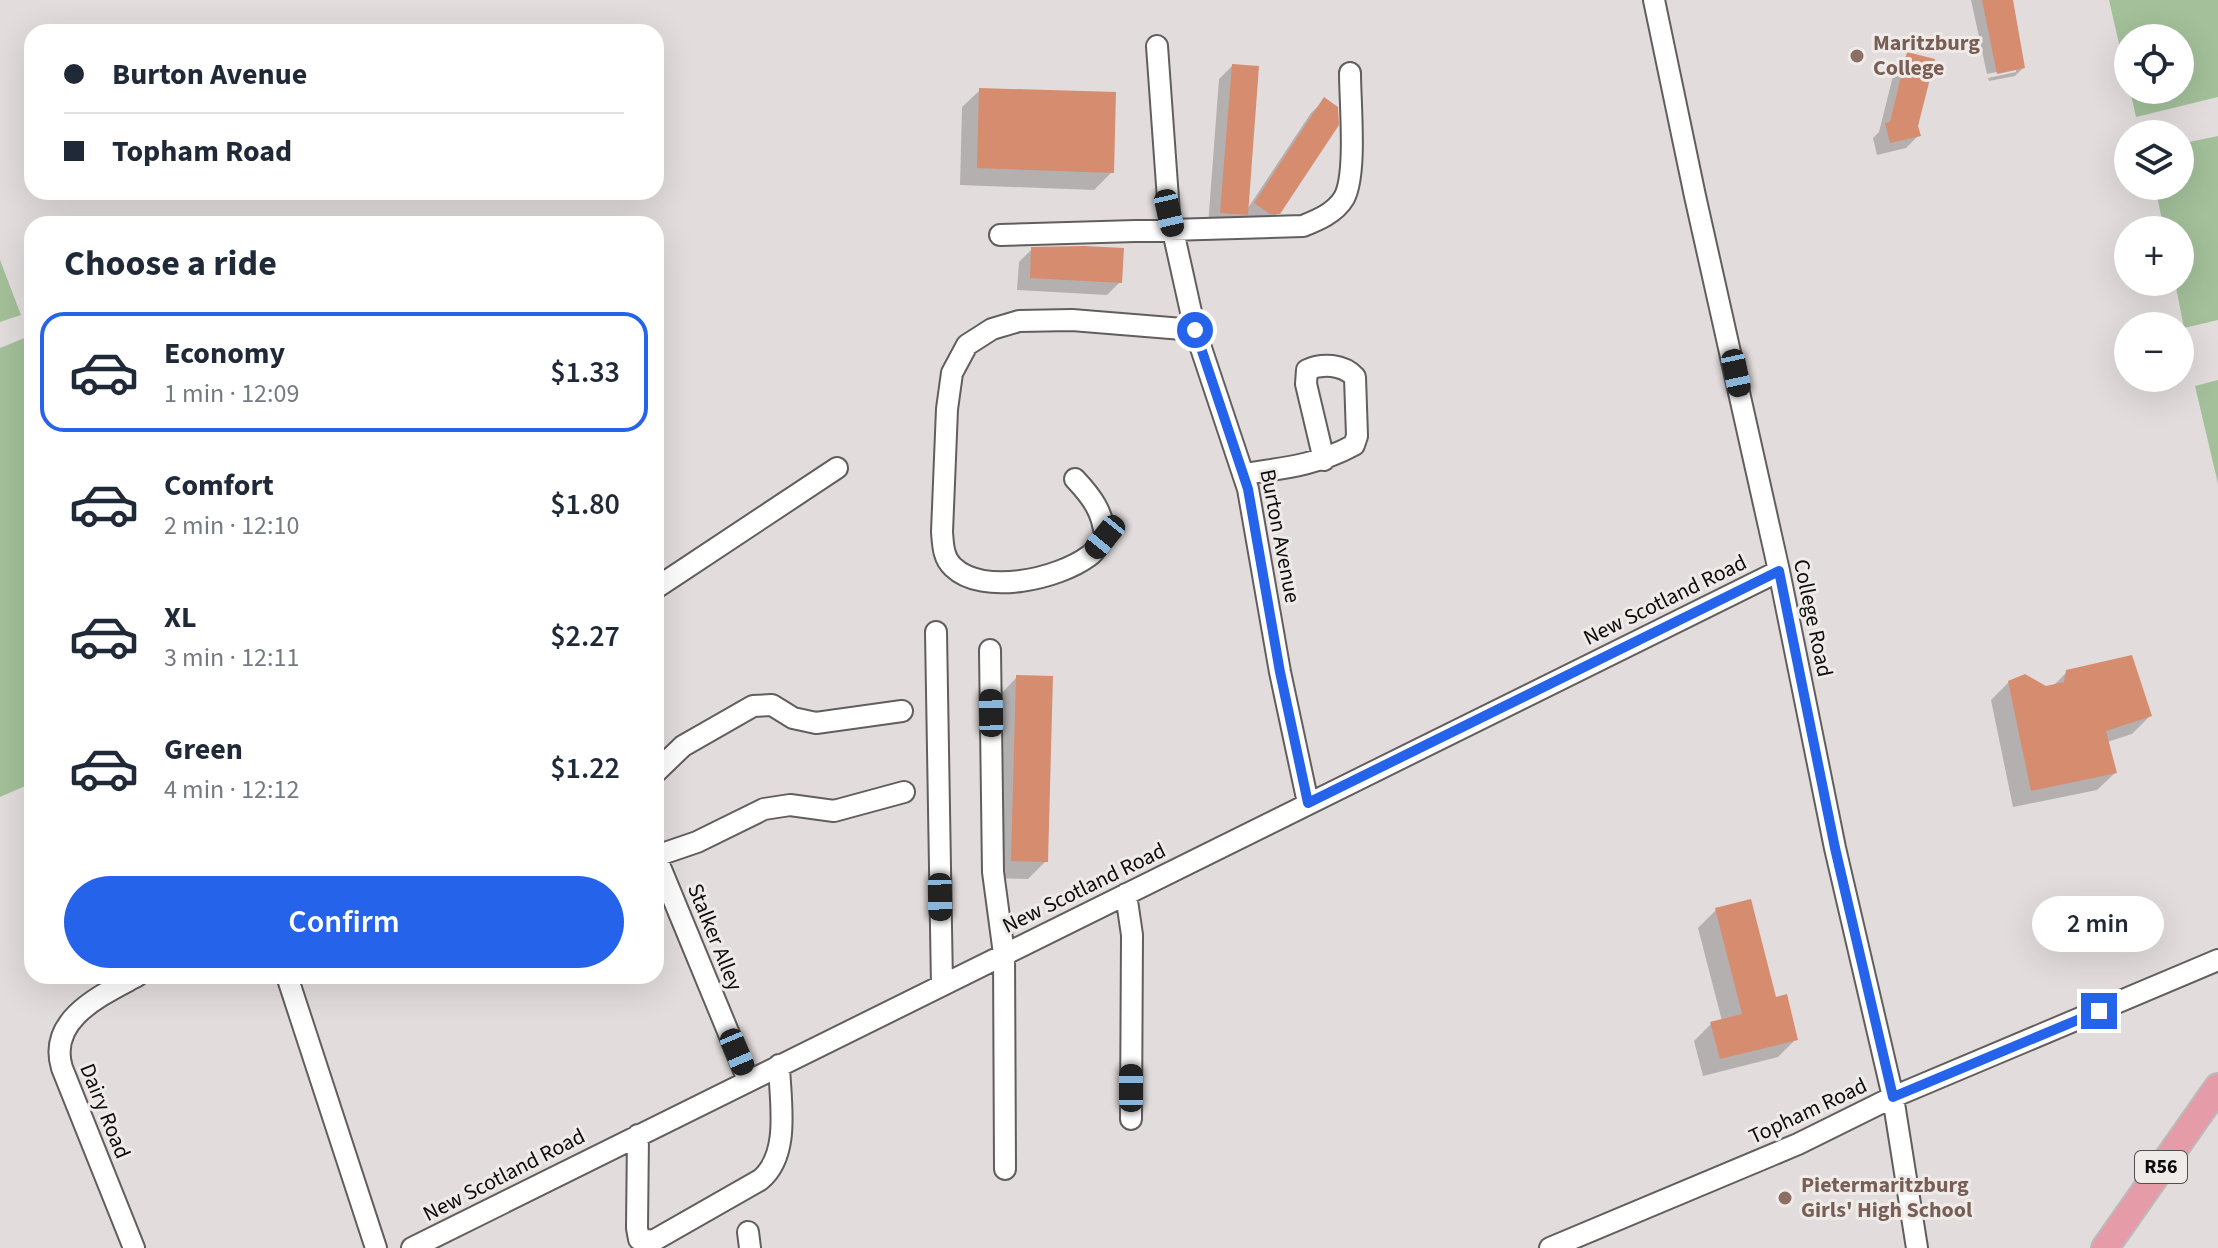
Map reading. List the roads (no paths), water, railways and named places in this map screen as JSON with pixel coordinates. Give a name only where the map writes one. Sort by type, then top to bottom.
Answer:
[{"type":"main road","name":"R56","points":[[2105,1248],[2218,1087]]},
{"type":"street","name":"College Road","points":[[1654,0],[1779,571],[1835,848],[1893,1097],[1917,1248]]},
{"type":"street","name":"Burton Avenue","points":[[1157,46],[1169,213],[1195,330],[1244,474],[1280,672],[1308,803]]},
{"type":"street","points":[[1000,235],[1303,226],[1337,207],[1350,179],[1350,73]]},
{"type":"street","points":[[1075,479],[1093,499],[1103,519],[1105,537],[1090,556],[1054,573],[1014,582],[989,583],[969,577],[951,566],[944,552],[942,532],[947,409],[952,373],[967,345],[992,329],[1019,321],[1072,320],[1195,330]]},
{"type":"street","points":[[1244,474],[1324,460]]},
{"type":"street","points":[[664,583],[837,468]]},
{"type":"street","name":"New Scotland Road","points":[[412,1248],[1779,571]]},
{"type":"street","points":[[936,632],[942,985]]},
{"type":"street","points":[[990,650],[993,872],[1004,954],[1005,1169]]},
{"type":"street","points":[[664,764],[683,746],[753,706],[772,705],[793,718],[816,723],[902,711]]},
{"type":"street","points":[[664,853],[697,842],[764,809],[790,805],[834,811],[904,792]]},
{"type":"street","name":"Stalker Alley","points":[[664,875],[748,1080]]},
{"type":"street","points":[[1126,894],[1132,935],[1131,1119]]},
{"type":"street","name":"Topham Road","points":[[1550,1248],[1798,1144],[1893,1097],[2218,960]]},
{"type":"street","name":"Dairy Road","points":[[122,984],[90,1001],[79,1011],[64,1034],[59,1050],[62,1068],[134,1248]]},
{"type":"street","points":[[290,984],[376,1248]]},
{"type":"street","points":[[638,1135],[638,1244],[653,1241],[772,1171],[780,1140],[779,1065]]},
{"type":"place","name":"Maritzburg College","points":[[1857,56]]},
{"type":"place","name":"Pietermaritzburg Girls' High School","points":[[1785,1198]]}]
